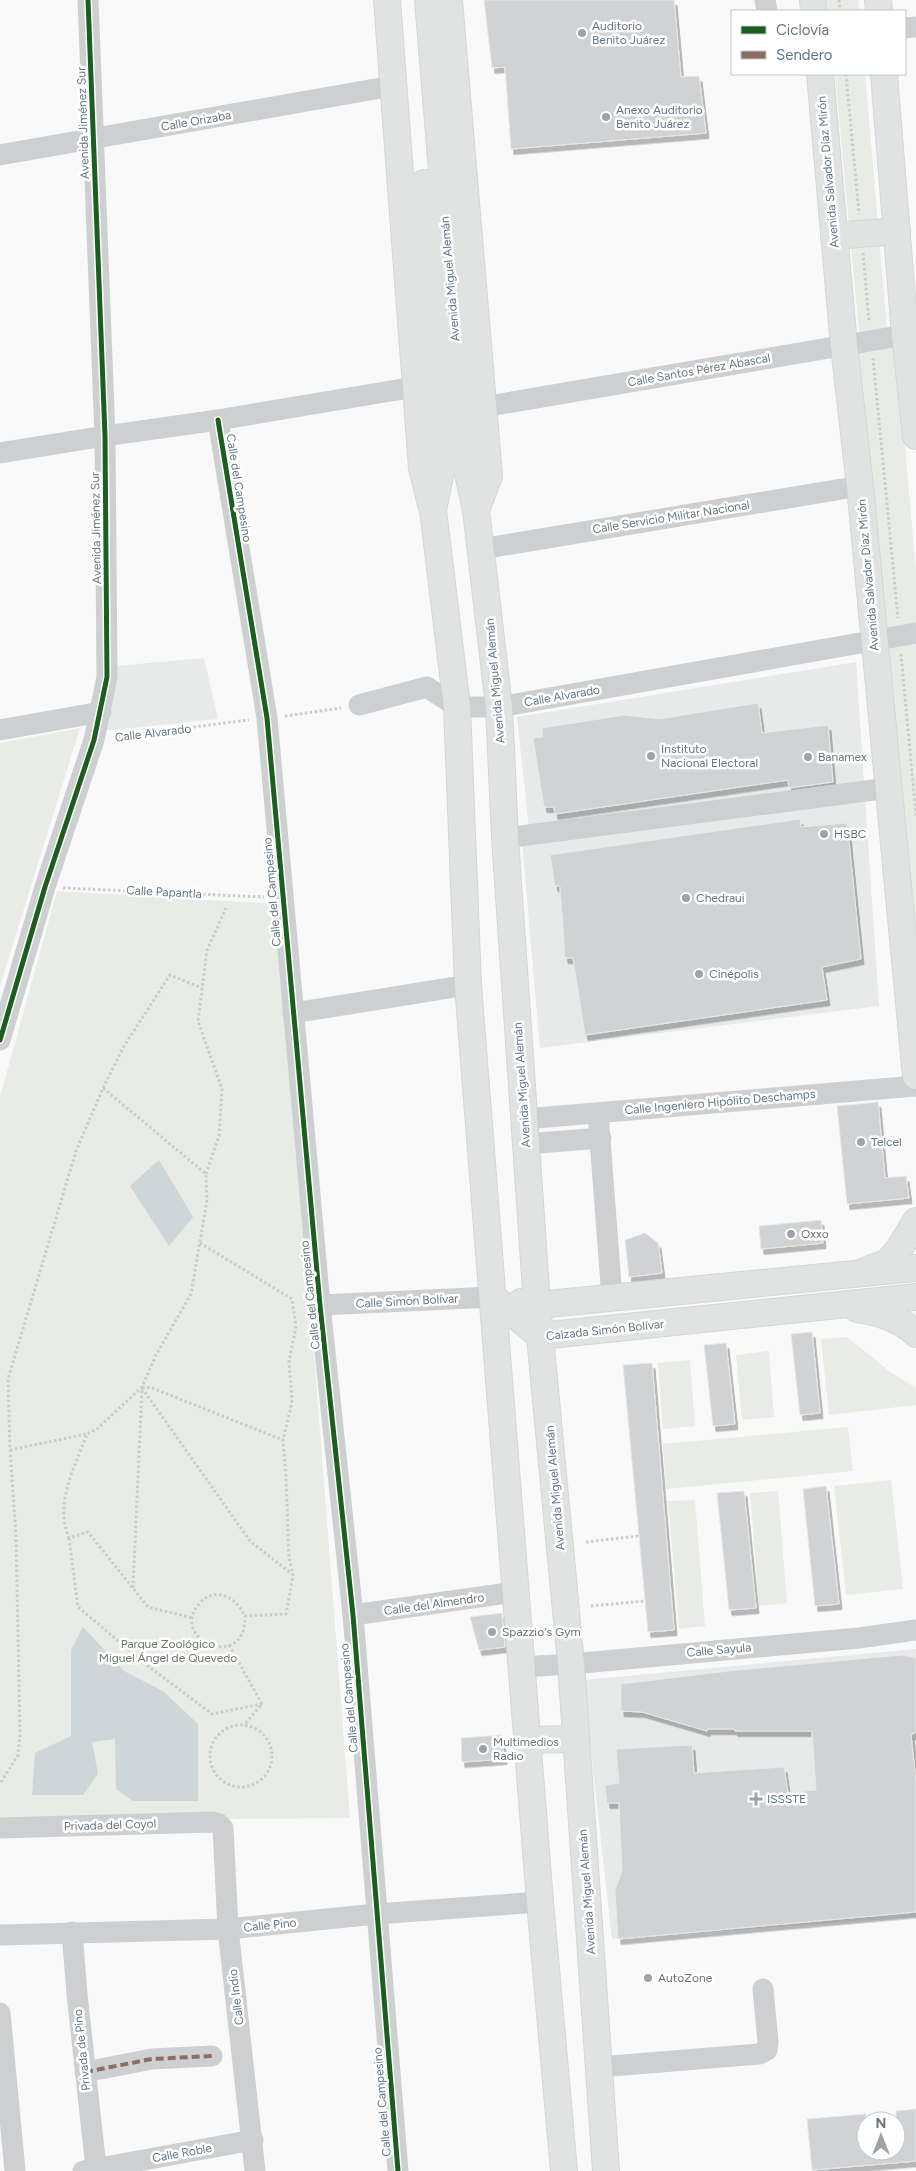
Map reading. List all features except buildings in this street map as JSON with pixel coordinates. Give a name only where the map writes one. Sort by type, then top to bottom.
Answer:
[{"type":"main road","points":[[387,0],[422,468],[433,510]]},
{"type":"main road","name":"Avenida Miguel Alemán","points":[[411,0],[427,100],[466,464],[476,510],[500,707],[505,838],[537,1305],[571,1664],[606,2171]]},
{"type":"main road","name":"Avenida Miguel Alemán","points":[[428,0],[427,100],[443,462],[433,510],[457,707],[468,985],[540,1902],[564,2171]]},
{"type":"main road","points":[[449,0],[489,476],[476,510]]},
{"type":"main road","name":"Avenida Salvador Díaz Mirón","points":[[820,75],[844,346],[860,486],[916,1076]]},
{"type":"main road","points":[[884,75],[897,231],[911,334],[916,436]]},
{"type":"main road","points":[[834,236],[897,231]]},
{"type":"main road","points":[[857,1274],[888,1262],[899,1249],[916,1221]]},
{"type":"main road","points":[[493,1297],[537,1305],[916,1268]]},
{"type":"main road","name":"Calzada Simón Bolívar","points":[[493,1297],[540,1336],[916,1297]]},
{"type":"main road","points":[[832,1306],[865,1310],[904,1324],[916,1334]]},
{"type":"main road","points":[[527,1740],[576,1739]]},
{"type":"street","name":"Avenida Jiménez Sur","points":[[0,1040],[45,887],[94,740],[107,677],[105,436],[88,0]]},
{"type":"street","name":"Calle Orizaba","points":[[0,155],[392,86]]},
{"type":"street","name":"Calle Santos Pérez Abascal","points":[[483,407],[911,334]]},
{"type":"street","points":[[0,453],[218,420],[415,387]]},
{"type":"street","name":"Calle del Campesino","points":[[218,420],[266,718],[320,1305],[353,1616],[398,2171]]},
{"type":"street","name":"Calle Servicio Militar Nacional","points":[[481,548],[860,486]]},
{"type":"street","name":"Calle Alvarado","points":[[457,707],[500,707],[908,635]]},
{"type":"street","points":[[359,705],[427,687],[457,707]]},
{"type":"street","points":[[0,730],[101,712]]},
{"type":"street","points":[[505,838],[889,788]]},
{"type":"street","points":[[293,1013],[468,985]]},
{"type":"street","name":"Calle Ingeniero Hipólito Deschamps","points":[[525,1132],[598,1113],[916,1086]]},
{"type":"street","points":[[598,1113],[612,1298]]},
{"type":"street","points":[[525,1132],[601,1138]]},
{"type":"street","name":"Calle Simón Bolívar","points":[[320,1305],[493,1297]]},
{"type":"street","name":"Calle del Almendro","points":[[353,1616],[515,1592]]},
{"type":"street","name":"Calle Sayula","points":[[522,1667],[859,1638],[916,1630]]},
{"type":"street","name":"Privada del Coyol","points":[[0,1828],[213,1822],[219,1824]]},
{"type":"street","name":"Calle Indio","points":[[219,1824],[222,1828],[228,1929],[256,2171]]},
{"type":"street","name":"Calle Pino","points":[[0,1935],[228,1929],[376,1914],[540,1902]]},
{"type":"street","name":"Privada de Pino","points":[[72,1932],[84,2072],[89,2170]]},
{"type":"street","points":[[599,2067],[759,2054],[767,2050],[768,2042],[763,1989]]},
{"type":"street","points":[[0,2013],[4,2074],[15,2171]]},
{"type":"street","points":[[84,2072],[152,2059],[212,2056]]},
{"type":"street","name":"Calle Roble","points":[[89,2170],[253,2140]]},
{"type":"path","points":[[846,75],[871,341],[908,635],[916,815]]},
{"type":"path","points":[[133,1588],[142,1387],[156,1355],[191,1294],[207,1200],[206,1174],[219,1136],[222,1089],[198,1021],[207,950],[226,908]]},
{"type":"path","points":[[1,1782],[18,1755],[20,1734],[16,1536],[10,1450],[8,1379],[76,1150],[102,1088],[124,1046],[170,975],[202,988]]},
{"type":"path","points":[[102,1088],[206,1174]]},
{"type":"path","points":[[200,1243],[292,1299],[296,1326],[289,1361],[292,1402],[283,1440],[289,1558],[292,1575],[286,1614],[245,1616]]},
{"type":"path","points":[[10,1450],[87,1434],[97,1429],[142,1387],[152,1388],[283,1440]]},
{"type":"path","points":[[142,1387],[250,1541],[292,1575]]},
{"type":"path","points":[[87,1434],[66,1488],[63,1525],[69,1538],[78,1607],[148,1666],[212,1714],[262,1704]]},
{"type":"path","points":[[69,1538],[88,1532],[148,1607],[193,1618]]},
{"type":"path","points":[[586,1542],[639,1536]]},
{"type":"path","points":[[216,1595],[233,1599],[240,1605],[245,1616],[242,1632],[238,1640],[229,1646],[218,1648],[204,1643],[195,1633],[193,1618],[200,1603],[216,1595]]},
{"type":"path","points":[[591,1606],[645,1601]]},
{"type":"path","points":[[229,1646],[262,1704]]},
{"type":"path","points":[[244,1726],[262,1704]]},
{"type":"path","points":[[233,1726],[244,1726],[253,1728],[268,1741],[272,1760],[264,1777],[256,1783],[237,1787],[226,1784],[212,1768],[210,1758],[211,1747],[223,1730],[233,1726]]},
{"type":"shaded area","points":[[204,658],[218,719],[103,731],[116,666]]},
{"type":"shaded area","points":[[856,662],[879,1006],[540,1048],[522,842],[529,829],[517,717]]},
{"type":"shaded area","points":[[159,1160],[193,1217],[169,1246],[130,1186]]},
{"type":"shaded area","points":[[83,1627],[124,1671],[163,1691],[198,1724],[198,1801],[133,1801],[116,1789],[115,1739],[92,1742],[98,1774],[83,1795],[32,1795],[35,1753],[71,1736],[71,1650]]},
{"type":"shaded area","name":"ISSSTE","points":[[916,1649],[916,1917],[612,1939],[583,1680]]},
{"type":"green space","points":[[828,0],[858,0],[859,10],[829,10]]},
{"type":"green space","points":[[835,75],[865,75],[887,329],[898,367],[916,571],[916,976],[852,372],[859,331]]},
{"type":"green space","points":[[80,728],[0,986],[0,743]]},
{"type":"green space","name":"Parque Zoológico Miguel Ángel de Quevedo","points":[[57,891],[275,904],[300,1174],[350,1818],[0,1821],[0,1097]]},
{"type":"green space","points":[[847,1337],[889,1371],[916,1388],[916,1405],[829,1415],[821,1339]]},
{"type":"green space","points":[[769,1351],[774,1417],[742,1420],[736,1355]]},
{"type":"green space","points":[[690,1360],[695,1426],[663,1429],[658,1363]]},
{"type":"green space","points":[[848,1427],[853,1471],[666,1489],[663,1444]]},
{"type":"green space","points":[[891,1480],[903,1589],[846,1595],[834,1486]]},
{"type":"green space","points":[[778,1491],[787,1603],[759,1606],[750,1493]]},
{"type":"green space","points":[[695,1500],[705,1626],[679,1629],[668,1501]]},
{"type":"marked path","points":[[85,2072],[152,2059],[212,2056]]},
{"type":"cycle path","points":[[0,1040],[45,887],[94,740],[107,677],[105,436],[88,0]]},
{"type":"cycle path","points":[[218,420],[267,718],[320,1305],[353,1615],[398,2171]]},
{"type":"place","name":"Auditorio Benito Juárez","points":[[582,33]]},
{"type":"place","name":"Anexo Auditorio Benito Juárez","points":[[606,117]]},
{"type":"place","name":"Instituto Nacional Electoral","points":[[651,756]]},
{"type":"place","name":"Banamex","points":[[808,757]]},
{"type":"place","name":"HSBC","points":[[824,834]]},
{"type":"place","name":"Chedraui","points":[[686,898]]},
{"type":"place","name":"Cinépolis","points":[[699,974]]},
{"type":"place","name":"Telcel","points":[[861,1142]]},
{"type":"place","name":"Oxxo","points":[[791,1234]]},
{"type":"place","name":"Spazzio's Gym","points":[[492,1632]]},
{"type":"place","name":"Multimedios Radio","points":[[483,1749]]},
{"type":"place","name":"ISSSTE","points":[[756,1799]]},
{"type":"place","name":"AutoZone","points":[[648,1978]]}]
